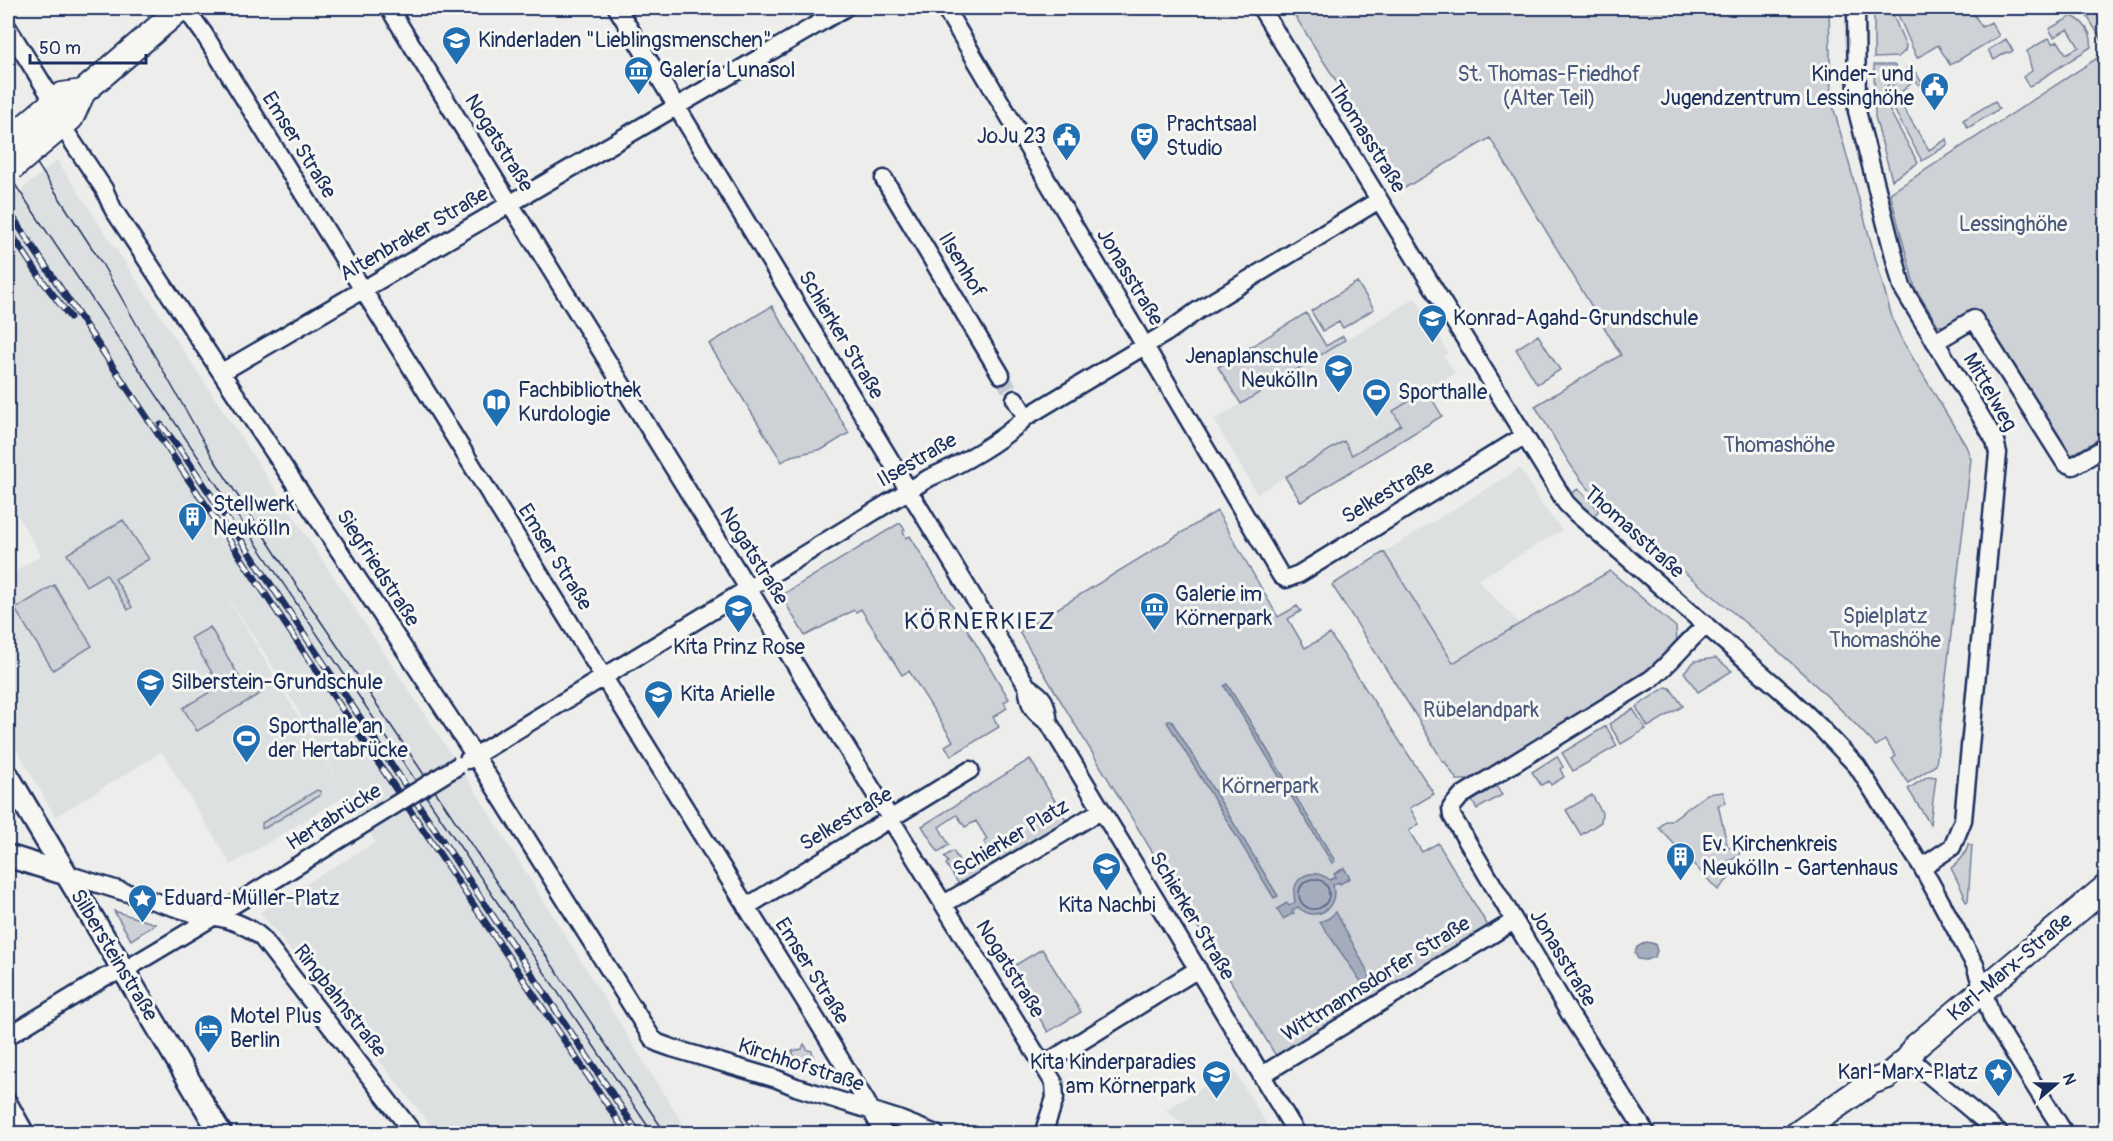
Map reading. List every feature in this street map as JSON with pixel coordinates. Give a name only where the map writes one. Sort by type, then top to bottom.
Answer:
[{"type":"main road","points":[[21,140],[62,126],[71,118],[83,92],[183,8]]},
{"type":"main road","points":[[8,172],[21,140],[54,102],[62,95],[83,92]]},
{"type":"main road","name":"Karl-Marx-Straße","points":[[1797,1134],[1871,1082],[1881,1064],[1898,1050],[1912,1052],[2106,887]]},
{"type":"street","name":"Emser Straße","points":[[183,8],[204,34],[363,289],[872,1111],[884,1134]]},
{"type":"street","name":"Nogatstraße","points":[[389,8],[1043,1065],[1056,1090],[1042,1134]]},
{"type":"street","name":"Schierker Straße","points":[[617,8],[1027,686],[1042,696],[1047,704],[1049,723],[1297,1134]]},
{"type":"street","name":"Altenbraker Straße","points":[[222,372],[845,8]]},
{"type":"street","name":"Jonasstraße","points":[[945,8],[1277,570]]},
{"type":"street","name":"Thomasstraße","points":[[1261,8],[1561,496],[1577,514],[1784,693],[1848,755],[1922,867],[1975,965],[1983,990]]},
{"type":"street","name":"Mittelweg","points":[[1856,8],[1856,100],[1859,119],[1902,287],[1995,441],[1999,461],[1963,820],[1952,847],[1922,867]]},
{"type":"street","points":[[8,29],[54,102]]},
{"type":"street","name":"Siegfriedstraße","points":[[62,126],[104,189],[113,209],[475,756],[652,1038]]},
{"type":"street","name":"Ilsenhof","points":[[884,179],[1000,375]]},
{"type":"street","name":"Ilsestraße","points":[[475,756],[909,490],[1012,430],[1026,417],[1145,346],[1197,311],[1379,200]]},
{"type":"street","points":[[1935,342],[1974,319],[2065,463],[2073,466],[2106,447]]},
{"type":"street","points":[[1015,399],[1026,417]]},
{"type":"street","name":"Selkestraße","points":[[1277,570],[1286,579],[1299,574],[1524,436]]},
{"type":"street","name":"Jonasstraße","points":[[1647,1134],[1571,1016],[1452,816],[1451,808],[1455,802],[1651,679],[1669,664],[1693,636],[1706,625]]},
{"type":"street","name":"Hertabrücke","points":[[8,1036],[105,977],[123,971],[217,916],[475,756]]},
{"type":"street","name":"Selkestraße","points":[[746,907],[970,770]]},
{"type":"street","name":"Silbersteinstraße","points":[[8,776],[221,1134]]},
{"type":"street","name":"Schierker Platz","points":[[944,904],[1102,810]]},
{"type":"street","points":[[8,856],[66,874]]},
{"type":"street","name":"Ringbahnstraße","points":[[66,874],[196,914],[217,916],[243,925],[262,938],[414,1134]]},
{"type":"street","name":"Wittmannsdorfer Straße","points":[[1262,1076],[1514,921]]},
{"type":"street","points":[[1043,1065],[1198,969]]},
{"type":"street","points":[[1983,990],[1992,1018],[2065,1134]]},
{"type":"street","name":"Kirchhofstraße","points":[[652,1038],[672,1048],[777,1079],[936,1134]]},
{"type":"street","points":[[1912,1052],[2000,1134]]},
{"type":"street","points":[[8,1102],[26,1134]]},
{"type":"shaded area","points":[[57,160],[471,784],[690,1133],[435,1133],[260,912],[375,842],[346,796],[231,865],[162,752],[55,817],[8,733],[8,576],[41,555],[8,500],[8,201]],"holes":[[[224,591],[273,666],[335,776]]]},
{"type":"shaded area","name":"Jenaplanschule Neukölln","points":[[1415,298],[1443,340],[1441,341],[1448,353],[1444,356],[1455,373],[1393,411],[1401,425],[1352,455],[1343,441],[1257,494],[1214,420]]},
{"type":"shaded area","points":[[1520,468],[1542,505],[1562,530],[1478,580],[1520,624],[1453,663],[1384,552]]},
{"type":"shaded area","name":"Kita Kinderparadies am Körnerpark","points":[[1233,1069],[1272,1133],[1194,1133],[1166,1110]]},
{"type":"green space","points":[[1290,8],[1829,8],[1831,99],[1893,321],[1902,340],[1966,446],[1971,459],[1936,765],[1908,783],[1892,759],[1896,756],[1885,740],[1876,746],[1786,658],[1623,522],[1579,478],[1535,406],[1621,355],[1490,138],[1403,189],[1370,136],[1362,118],[1348,100]]},
{"type":"green space","points":[[1874,8],[1890,8],[1906,46],[1905,51],[1898,57],[1874,58]]},
{"type":"green space","points":[[1895,8],[1970,8],[1982,27],[1991,22],[1999,36],[1950,65],[1938,45],[1917,58]]},
{"type":"green space","name":"Lessinghöhe","points":[[2082,8],[2105,8],[2105,435],[2069,457],[2062,450],[1974,308],[1944,326],[1938,325],[1915,288],[1890,193],[2096,59],[2102,51],[2102,40]]},
{"type":"green space","points":[[2072,16],[2087,28],[2091,37],[2091,47],[2029,87],[2023,77],[2032,71],[2027,51],[2049,38],[2053,44],[2058,41],[2066,54],[2079,47],[2068,29],[2054,37],[2049,29]]},
{"type":"green space","points":[[2006,39],[2013,51],[1994,60],[1988,50]]},
{"type":"green space","points":[[1874,65],[1894,65],[1898,69],[1887,87],[1886,104],[1918,163],[1892,180],[1875,117]]},
{"type":"green space","points":[[1907,68],[1916,73],[1922,83],[1919,85],[1915,80],[1899,94],[1901,104],[1929,150],[1947,139],[1948,142],[1946,146],[1922,161],[1889,100],[1893,83]]},
{"type":"green space","points":[[1995,101],[1999,109],[1968,128],[1963,120]]},
{"type":"green space","points":[[1357,282],[1374,309],[1343,328],[1339,322],[1323,331],[1311,311]]},
{"type":"green space","points":[[772,306],[849,433],[823,449],[791,456],[782,462],[709,344]]},
{"type":"green space","points":[[1306,313],[1326,346],[1343,336],[1345,340],[1241,404],[1218,367]]},
{"type":"green space","points":[[1538,335],[1560,370],[1537,384],[1516,349]]},
{"type":"green space","points":[[1427,390],[1442,416],[1301,502],[1285,477],[1344,441],[1352,455],[1401,425],[1393,411]]},
{"type":"green space","points":[[1578,489],[1599,510],[1593,517],[1574,502],[1570,494]]},
{"type":"green space","name":"Körnerpark","points":[[1217,511],[1278,617],[1297,606],[1301,611],[1288,619],[1305,648],[1330,634],[1434,794],[1410,808],[1419,824],[1409,831],[1422,852],[1438,843],[1488,926],[1276,1056],[1019,632]]},
{"type":"green space","points":[[123,520],[149,559],[115,579],[132,607],[128,610],[106,574],[86,586],[67,554]]},
{"type":"green space","points":[[901,524],[905,530],[903,531],[906,538],[910,536],[956,611],[950,615],[954,622],[961,619],[1009,699],[1004,702],[1007,708],[993,717],[999,727],[951,756],[945,746],[953,741],[909,671],[902,675],[861,609],[856,612],[854,610],[805,636],[783,599],[786,597],[785,593]]},
{"type":"green space","name":"Rübelandpark","points":[[1384,552],[1453,663],[1610,571],[1676,627],[1677,644],[1647,673],[1473,780],[1457,780],[1443,762],[1332,585]]},
{"type":"green space","points":[[54,585],[92,646],[53,670],[15,609]]},
{"type":"green space","points":[[210,627],[241,680],[252,674],[263,692],[197,731],[183,708],[220,686],[191,638]]},
{"type":"green space","points":[[1716,658],[1732,671],[1698,692],[1684,672],[1695,661]]},
{"type":"green space","points":[[1666,687],[1670,688],[1683,706],[1648,727],[1636,707]]},
{"type":"green space","points":[[1633,709],[1646,729],[1621,744],[1609,724]]},
{"type":"green space","points":[[1606,726],[1617,746],[1573,771],[1562,753]]},
{"type":"green space","points":[[1557,756],[1563,767],[1560,769],[1564,777],[1551,785],[1549,781],[1541,785],[1532,772]]},
{"type":"green space","points":[[1030,759],[1067,821],[960,886],[944,857],[953,851],[965,869],[990,854],[984,842],[987,839],[976,821],[965,827],[957,815],[939,827],[949,845],[938,852],[922,826]]},
{"type":"green space","points":[[1928,776],[1936,777],[1930,824],[1908,789]]},
{"type":"green space","points":[[1496,786],[1502,795],[1477,809],[1472,801]]},
{"type":"green space","points":[[317,790],[321,792],[320,795],[262,828],[262,823]]},
{"type":"green space","points":[[1723,792],[1726,803],[1718,805],[1728,848],[1741,845],[1739,856],[1722,864],[1731,876],[1718,890],[1659,828],[1665,821],[1670,821],[1707,794]]},
{"type":"green space","points":[[1592,795],[1602,813],[1601,822],[1581,835],[1566,810]]},
{"type":"green space","points":[[1968,844],[1972,845],[1968,901],[1966,902],[1951,868],[1962,858]]},
{"type":"green space","points":[[114,911],[156,924],[131,940]]},
{"type":"green space","points":[[1042,949],[1081,1012],[1048,1032],[1009,969]]},
{"type":"green space","points":[[804,1044],[808,1050],[812,1051],[815,1067],[807,1065],[807,1069],[799,1064],[798,1059],[791,1059],[794,1056],[792,1051],[802,1049]]},
{"type":"water","points":[[1227,684],[1335,861],[1332,863],[1224,686]]},
{"type":"water","points":[[1171,720],[1278,896],[1274,898],[1167,722]]},
{"type":"water","points":[[1344,868],[1350,878],[1333,885],[1333,901],[1329,907],[1319,914],[1312,914],[1298,907],[1292,911],[1294,913],[1283,919],[1277,909],[1287,903],[1289,906],[1295,902],[1295,886],[1303,876],[1316,874],[1330,880],[1336,877],[1334,874]]},
{"type":"water","points":[[1336,912],[1371,978],[1362,983],[1320,922]]},
{"type":"water","points":[[1646,942],[1655,944],[1657,951],[1655,957],[1646,960],[1638,959],[1635,953],[1637,947]]},
{"type":"tunnel","points":[[1001,375],[1015,399]]},
{"type":"tram line","points":[[8,119],[101,262],[213,458],[666,1134]]},
{"type":"tram line","points":[[8,174],[653,1134]]},
{"type":"railway","points":[[8,210],[627,1134]]},
{"type":"railway","points":[[8,229],[70,317]]},
{"type":"railway","points":[[161,425],[182,452],[639,1134]]},
{"type":"place","name":"Kinderladen \"Lieblingsmenschen\"","points":[[457,66]]},
{"type":"place","name":"Galería Lunasol","points":[[638,96]]},
{"type":"place","name":"Kinder- und Jugendzentrum Lessinghöhe","points":[[1935,112]]},
{"type":"place","name":"JoJu 23","points":[[1067,162]]},
{"type":"place","name":"Prachtsaal Studio","points":[[1145,162]]},
{"type":"place","name":"Konrad-Agahd-Grundschule","points":[[1432,344]]},
{"type":"place","name":"Jenaplanschule Neukölln","points":[[1339,394]]},
{"type":"place","name":"Sporthalle","points":[[1377,418]]},
{"type":"place","name":"Fachbibliothek Kurdologie","points":[[497,428]]},
{"type":"place","name":"Stellwerk Neukölln","points":[[192,542]]},
{"type":"place","name":"Galerie im Körnerpark","points":[[1154,632]]},
{"type":"place","name":"Kita Prinz Rose","points":[[739,634]]},
{"type":"place","name":"Silberstein-Grundschule","points":[[150,708]]},
{"type":"place","name":"Kita Arielle","points":[[659,720]]},
{"type":"place","name":"Sporthalle an der Hertabrücke","points":[[247,764]]},
{"type":"place","name":"Ev. Kirchenkreis Neukölln - Gartenhaus","points":[[1681,882]]},
{"type":"place","name":"Kita Nachbi","points":[[1107,892]]},
{"type":"place","name":"Eduard-Müller-Platz","points":[[143,924]]},
{"type":"place","name":"Motel Plus Berlin","points":[[209,1054]]},
{"type":"place","name":"Karl-Marx-Platz","points":[[1999,1098]]},
{"type":"place","name":"Kita Kinderparadies am Körnerpark","points":[[1217,1100]]},
{"type":"district","name":"KÖRNERKIEZ","points":[[980,621]]},
{"type":"park label","name":"St. Thomas-Friedhof (Alter Teil)","points":[[1549,86]]},
{"type":"park label","name":"Thomashöhe","points":[[1779,445]]},
{"type":"park label","name":"Spielplatz Thomashöhe","points":[[1885,628]]}]
